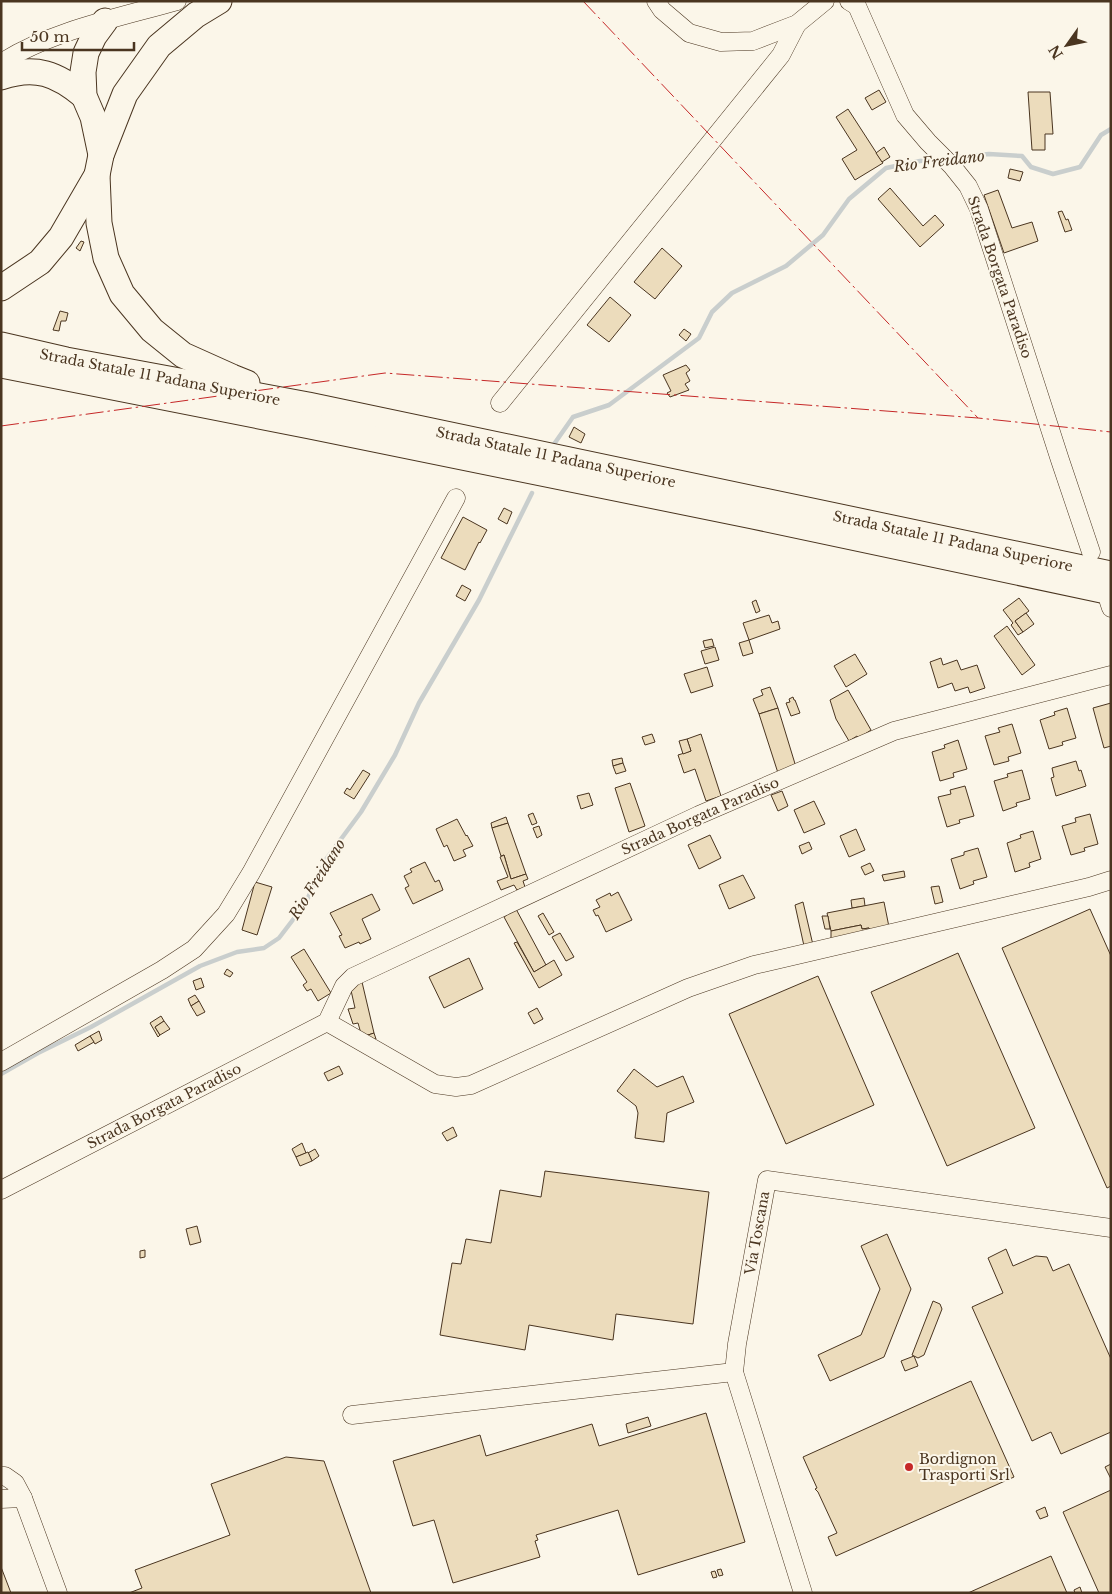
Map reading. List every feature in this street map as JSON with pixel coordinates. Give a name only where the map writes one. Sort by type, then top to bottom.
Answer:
[{"type":"highway","points":[[1,288],[40,262],[61,237],[99,165],[125,94],[159,46],[196,15],[219,1]]},
{"type":"highway","points":[[106,21],[94,36],[86,53],[84,96],[93,117],[99,165],[99,223],[106,258],[122,294],[152,330],[183,355],[232,377],[308,405]]},
{"type":"highway","points":[[1,78],[17,72],[52,75],[69,84],[84,96]]},
{"type":"highway","name":"Strada Statale 11 Padana Superiore","points":[[1,346],[308,405],[1111,574]]},
{"type":"highway","name":"Strada Statale 11 Padana Superiore","points":[[1,365],[618,489],[1110,601]]},
{"type":"street","points":[[1,63],[16,53],[48,39],[177,1]]},
{"type":"street","points":[[656,1],[662,10],[689,33],[720,42],[754,41],[797,24],[825,1]]},
{"type":"street","name":"Strada Borgata Paradiso","points":[[849,1],[857,6],[905,115],[968,186],[979,209],[1091,552]]},
{"type":"street","points":[[500,403],[781,55],[797,24]]},
{"type":"street","points":[[759,39],[769,43],[772,47],[775,52],[774,62]]},
{"type":"street","points":[[1,1062],[162,970],[194,949],[226,914],[251,873],[456,498]]},
{"type":"street","name":"Strada Borgata Paradiso","points":[[1,1190],[326,1022],[344,986],[353,977],[698,815],[894,731],[1111,674]]},
{"type":"street","points":[[326,1022],[435,1084],[456,1087],[471,1085],[688,988],[754,965],[1080,889],[1111,880]]},
{"type":"street","name":"Via Toscana","points":[[803,1593],[734,1372],[737,1344],[767,1180],[1111,1228]]},
{"type":"street","points":[[352,1415],[734,1372]]},
{"type":"street","points":[[1,1476],[5,1476],[15,1483],[23,1498],[58,1593]]},
{"type":"street","points":[[1,1499],[23,1498]]},
{"type":"building","points":[[879,90],[886,102],[872,110],[865,98]]},
{"type":"building","points":[[1028,92],[1050,92],[1053,134],[1045,134],[1045,150],[1032,150]]},
{"type":"building","points":[[848,109],[883,163],[855,180],[842,159],[857,150],[836,117]]},
{"type":"building","points":[[884,147],[890,157],[882,162],[876,153]]},
{"type":"building","points":[[1010,169],[1023,172],[1020,181],[1008,178]]},
{"type":"building","points":[[890,188],[923,226],[935,215],[944,225],[920,247],[878,199]]},
{"type":"building","points":[[998,190],[1012,228],[1032,222],[1038,241],[1004,253],[984,195]]},
{"type":"building","points":[[1062,211],[1066,220],[1068,219],[1072,230],[1065,232],[1058,212]]},
{"type":"building","points":[[81,241],[84,242],[80,251],[76,248]]},
{"type":"building","points":[[662,248],[682,266],[655,299],[634,282]]},
{"type":"building","points":[[610,297],[631,315],[609,342],[587,325]]},
{"type":"building","points":[[60,311],[68,313],[66,321],[61,321],[59,331],[53,330]]},
{"type":"building","points":[[684,329],[691,334],[686,341],[679,335]]},
{"type":"building","points":[[686,365],[690,370],[686,373],[690,381],[685,384],[689,390],[670,397],[667,393],[671,391],[663,375]]},
{"type":"building","points":[[574,427],[585,434],[581,443],[569,437]]},
{"type":"building","points":[[504,508],[512,512],[507,524],[498,519]]},
{"type":"building","points":[[463,517],[487,530],[465,570],[441,558]]},
{"type":"building","points":[[462,585],[471,590],[465,601],[456,596]]},
{"type":"building","points":[[1019,598],[1029,611],[1015,621],[1023,632],[1018,635],[1011,625],[1013,623],[1003,610]]},
{"type":"building","points":[[756,600],[760,611],[756,613],[752,602]]},
{"type":"building","points":[[1026,613],[1034,624],[1023,632],[1015,621]]},
{"type":"building","points":[[769,615],[772,623],[778,621],[780,629],[749,640],[743,623]]},
{"type":"building","points":[[1007,626],[1035,665],[1022,675],[994,636]]},
{"type":"building","points":[[712,639],[714,646],[705,648],[703,641]]},
{"type":"building","points":[[749,640],[753,653],[743,656],[739,643]]},
{"type":"building","points":[[715,647],[719,660],[705,664],[701,651]]},
{"type":"building","points":[[855,654],[867,674],[846,687],[834,666]]},
{"type":"building","points":[[941,658],[943,665],[957,660],[961,670],[977,665],[985,688],[970,693],[968,687],[955,691],[952,683],[938,688],[930,662]]},
{"type":"building","points":[[707,667],[713,686],[691,693],[684,674]]},
{"type":"building","points":[[770,687],[778,708],[759,714],[753,699],[763,695],[761,690]]},
{"type":"building","points":[[848,690],[871,730],[859,738],[857,736],[849,741],[836,719],[830,700]]},
{"type":"building","points":[[793,697],[800,713],[791,716],[786,703],[790,702],[789,699]]},
{"type":"building","points":[[1111,703],[1111,746],[1104,748],[1093,708]]},
{"type":"building","points":[[778,708],[796,767],[778,773],[759,714]]},
{"type":"building","points":[[1067,708],[1076,738],[1062,742],[1063,745],[1049,749],[1040,720],[1055,715],[1054,712]]},
{"type":"building","points":[[1012,724],[1021,753],[1008,757],[1009,761],[994,765],[985,736],[1000,732],[998,728]]},
{"type":"building","points":[[652,734],[655,742],[645,745],[642,737]]},
{"type":"building","points":[[701,734],[721,796],[706,801],[695,769],[684,773],[678,755],[691,751],[687,739]]},
{"type":"building","points":[[687,739],[691,751],[683,754],[679,741]]},
{"type":"building","points":[[958,740],[967,769],[953,773],[954,777],[940,781],[932,752],[945,748],[944,745]]},
{"type":"building","points":[[622,758],[623,763],[613,766],[612,760]]},
{"type":"building","points":[[1076,761],[1086,786],[1056,796],[1051,778],[1054,777],[1052,768]]},
{"type":"building","points":[[623,763],[626,771],[616,774],[613,766]]},
{"type":"building","points":[[363,770],[370,774],[354,799],[344,793],[347,788],[350,790]]},
{"type":"building","points":[[1022,770],[1030,799],[1016,803],[1017,806],[1003,811],[994,781],[1008,777],[1007,774]]},
{"type":"building","points":[[630,783],[645,826],[629,832],[615,788]]},
{"type":"building","points":[[965,786],[974,816],[959,820],[960,823],[947,827],[938,797],[951,794],[950,790]]},
{"type":"building","points":[[782,791],[788,806],[778,811],[771,795]]},
{"type":"building","points":[[589,793],[593,805],[581,809],[577,796]]},
{"type":"building","points":[[814,801],[825,824],[804,833],[794,810]]},
{"type":"building","points":[[533,813],[537,823],[532,825],[528,815]]},
{"type":"building","points":[[1090,814],[1098,844],[1084,848],[1085,851],[1071,855],[1062,826],[1076,822],[1075,818]]},
{"type":"building","points":[[506,817],[508,823],[492,828],[491,823]]},
{"type":"building","points":[[457,819],[473,846],[463,850],[466,856],[454,861],[447,845],[444,847],[436,829]]},
{"type":"building","points":[[508,823],[526,874],[511,879],[504,855],[501,856],[492,828]]},
{"type":"building","points":[[539,826],[542,835],[537,838],[533,828]]},
{"type":"building","points":[[856,829],[865,850],[849,857],[840,836]]},
{"type":"building","points":[[1033,831],[1041,859],[1029,863],[1030,867],[1015,872],[1007,843],[1021,838],[1020,835]]},
{"type":"building","points":[[710,835],[721,858],[699,869],[688,845]]},
{"type":"building","points":[[809,842],[812,849],[802,854],[799,846]]},
{"type":"building","points":[[978,848],[987,877],[973,881],[974,884],[960,889],[951,859],[964,855],[964,852]]},
{"type":"building","points":[[504,855],[511,879],[526,874],[528,879],[523,881],[525,887],[517,890],[514,885],[501,890],[497,881],[508,877],[500,857]]},
{"type":"building","points":[[425,862],[435,882],[439,880],[443,890],[413,904],[405,888],[409,886],[404,876],[412,872],[410,869]]},
{"type":"building","points":[[870,863],[874,871],[865,875],[861,867]]},
{"type":"building","points":[[904,871],[905,877],[884,881],[882,875]]},
{"type":"building","points":[[743,875],[755,898],[729,909],[719,885]]},
{"type":"building","points":[[255,882],[272,887],[257,935],[242,930]]},
{"type":"building","points":[[939,886],[943,902],[935,904],[931,887]]},
{"type":"building","points":[[618,892],[632,920],[606,932],[598,915],[596,916],[593,910],[600,907],[596,900],[610,893],[611,896]]},
{"type":"building","points":[[372,894],[380,910],[362,919],[371,939],[345,948],[339,936],[342,935],[330,913]]},
{"type":"building","points":[[864,898],[865,906],[852,908],[851,900]]},
{"type":"building","points":[[803,902],[813,945],[804,946],[795,905]]},
{"type":"building","points":[[884,902],[889,927],[870,931],[869,928],[862,929],[861,925],[831,931],[827,913]]},
{"type":"building","points":[[516,909],[546,965],[534,972],[504,917]]},
{"type":"building","points":[[1090,909],[1111,956],[1111,1186],[1107,1188],[1002,948]]},
{"type":"building","points":[[543,913],[554,932],[549,935],[538,916]]},
{"type":"building","points":[[822,916],[828,916],[830,929],[825,929]]},
{"type":"building","points":[[861,925],[862,929],[869,928],[870,931],[831,942],[831,931]]},
{"type":"building","points":[[560,933],[574,957],[566,961],[552,937]]},
{"type":"building","points":[[517,942],[534,972],[554,960],[562,975],[539,988],[514,943]]},
{"type":"building","points":[[304,949],[331,993],[318,1001],[311,989],[307,991],[303,985],[307,982],[291,957]]},
{"type":"building","points":[[958,953],[1035,1128],[947,1166],[871,992]]},
{"type":"building","points":[[469,958],[483,989],[444,1008],[429,977]]},
{"type":"building","points":[[227,969],[233,973],[230,977],[224,974]]},
{"type":"building","points":[[818,976],[874,1105],[786,1144],[729,1014]]},
{"type":"building","points":[[201,978],[204,987],[196,990],[193,981]]},
{"type":"building","points":[[362,982],[374,1033],[362,1037],[358,1023],[353,1024],[348,1009],[355,1008],[350,986]]},
{"type":"building","points":[[195,995],[199,1001],[191,1006],[188,999]]},
{"type":"building","points":[[199,1001],[205,1012],[197,1016],[191,1006]]},
{"type":"building","points":[[537,1008],[543,1019],[534,1024],[528,1013]]},
{"type":"building","points":[[161,1016],[164,1021],[155,1027],[160,1035],[158,1037],[150,1023]]},
{"type":"building","points":[[164,1021],[170,1029],[160,1035],[155,1027]]},
{"type":"building","points":[[99,1031],[102,1040],[95,1044],[90,1036]]},
{"type":"building","points":[[374,1033],[376,1039],[366,1041],[365,1036]]},
{"type":"building","points":[[90,1036],[94,1042],[78,1051],[75,1045]]},
{"type":"building","points":[[339,1066],[343,1074],[328,1081],[324,1073]]},
{"type":"building","points":[[634,1069],[657,1087],[683,1076],[694,1102],[667,1113],[664,1142],[635,1138],[638,1113],[636,1106],[617,1091]]},
{"type":"building","points":[[453,1127],[457,1136],[447,1141],[442,1133]]},
{"type":"building","points":[[302,1143],[306,1153],[296,1157],[292,1149]]},
{"type":"building","points":[[315,1149],[319,1156],[312,1161],[308,1153]]},
{"type":"building","points":[[308,1152],[312,1161],[300,1166],[296,1157]]},
{"type":"building","points":[[545,1171],[709,1192],[693,1324],[616,1314],[613,1340],[529,1325],[525,1350],[440,1335],[452,1263],[461,1264],[466,1239],[491,1243],[500,1190],[541,1197]]},
{"type":"building","points":[[197,1226],[201,1242],[190,1245],[186,1229]]},
{"type":"building","points":[[887,1234],[911,1289],[884,1357],[830,1381],[818,1355],[861,1335],[880,1289],[861,1246]]},
{"type":"building","points":[[1006,1249],[1013,1266],[1036,1256],[1047,1257],[1053,1271],[1069,1264],[1111,1359],[1111,1432],[1061,1454],[1051,1432],[1032,1441],[972,1307],[1003,1293],[988,1258]]},
{"type":"building","points":[[145,1250],[145,1257],[140,1258],[140,1251]]},
{"type":"building","points":[[933,1301],[940,1304],[942,1309],[924,1355],[918,1358],[912,1355]]},
{"type":"building","points":[[914,1356],[918,1366],[905,1371],[901,1361]]},
{"type":"building","name":"Bordignon Trasporti Srl","points":[[971,1381],[1014,1477],[836,1556],[828,1537],[837,1533],[815,1489],[817,1488],[803,1457]]},
{"type":"building","points":[[706,1413],[745,1542],[638,1575],[618,1510],[536,1535],[538,1540],[535,1541],[540,1557],[453,1583],[434,1520],[413,1526],[393,1461],[480,1435],[486,1456],[592,1424],[599,1446]]},
{"type":"building","points":[[648,1417],[651,1426],[628,1433],[626,1424]]},
{"type":"building","points":[[286,1457],[324,1461],[371,1593],[129,1593],[142,1588],[135,1570],[230,1535],[211,1484]]},
{"type":"building","points":[[1111,1464],[1111,1479],[1105,1467]]},
{"type":"building","points":[[1111,1490],[1111,1593],[1099,1593],[1063,1512]]},
{"type":"building","points":[[1045,1507],[1048,1516],[1040,1519],[1036,1511]]},
{"type":"building","points":[[1051,1556],[1067,1593],[968,1593]]},
{"type":"building","points":[[1,1567],[11,1593],[1,1593]]},
{"type":"building","points":[[721,1569],[723,1575],[719,1576],[717,1570]]},
{"type":"building","points":[[715,1571],[717,1577],[713,1578],[711,1572]]},
{"type":"building","points":[[1080,1587],[1082,1593],[1075,1593],[1074,1590]]},
{"type":"waterway","name":"Rio Freidano","points":[[951,158],[989,154],[1022,156],[1031,167],[1053,174],[1080,167],[1101,135],[1111,129]]},
{"type":"waterway","name":"Rio Freidano","points":[[552,447],[573,417],[609,405],[699,338],[712,312],[732,293],[786,266],[823,235],[849,199],[886,168],[939,159]]},
{"type":"waterway","name":"Rio Freidano","points":[[1,1074],[91,1027],[200,966],[237,952],[264,948],[279,938],[305,904],[327,858],[361,812],[395,755],[419,703],[479,600],[532,493]]},
{"type":"power","points":[[583,1],[978,418]]},
{"type":"power","points":[[1,426],[385,373],[978,418],[1111,432]]},
{"type":"place","name":"Bordignon Trasporti Srl","points":[[909,1467]]}]
